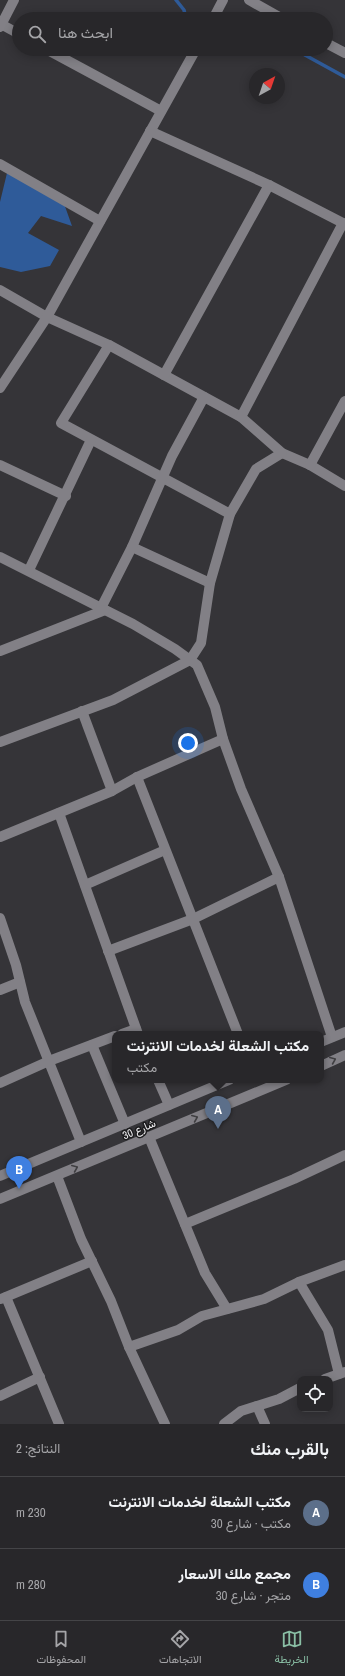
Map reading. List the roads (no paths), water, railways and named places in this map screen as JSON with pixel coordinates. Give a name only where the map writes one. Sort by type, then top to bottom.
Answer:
[{"type":"street","points":[[12,31],[1,26],[14,0]]},
{"type":"street","points":[[217,12],[223,0]]},
{"type":"street","points":[[249,0],[270,12]]},
{"type":"street","points":[[333,47],[345,54]]},
{"type":"street","points":[[59,56],[161,111]]},
{"type":"street","points":[[0,388],[47,316],[192,56]]},
{"type":"street","points":[[150,130],[269,185],[344,224],[241,417]]},
{"type":"street","points":[[0,164],[100,221]]},
{"type":"street","points":[[164,375],[269,185]]},
{"type":"street","points":[[0,290],[47,316],[109,345],[241,417],[282,452],[310,464],[345,486]]},
{"type":"street","points":[[109,345],[61,422],[91,440],[164,477],[230,514]]},
{"type":"street","points":[[0,651],[103,609],[164,477],[172,456],[204,397]]},
{"type":"street","points":[[310,464],[345,402]]},
{"type":"street","points":[[29,570],[66,496],[91,440]]},
{"type":"street","points":[[0,742],[113,700],[190,660],[201,643],[210,583],[230,514],[256,469],[282,452]]},
{"type":"street","points":[[0,466],[66,496]]},
{"type":"street","points":[[132,547],[210,583]]},
{"type":"street","points":[[0,556],[133,624],[176,649],[197,665],[215,707],[223,739],[241,789],[279,877],[332,1037]]},
{"type":"street","points":[[82,711],[112,791]]},
{"type":"street","points":[[0,837],[112,791],[137,777],[223,739]]},
{"type":"street","points":[[137,777],[237,1031]]},
{"type":"street","points":[[59,813],[137,1031]]},
{"type":"street","points":[[85,885],[165,850]]},
{"type":"street","points":[[108,951],[193,919],[279,877]]},
{"type":"street","points":[[0,918],[16,966],[25,1002],[81,1142]]},
{"type":"street","points":[[0,990],[20,982]]},
{"type":"street","points":[[324,1041],[345,1032]]},
{"type":"street","points":[[0,1082],[49,1061],[112,1037]]},
{"type":"street","points":[[92,1045],[125,1124]]},
{"type":"street","points":[[324,1065],[345,1056]]},
{"type":"street","points":[[159,1083],[169,1105]]},
{"type":"street","name":"شارع 30","points":[[0,1176],[222,1083]]},
{"type":"street","name":"شارع 30","points":[[0,1199],[279,1083]]},
{"type":"street","points":[[149,1137],[205,1273],[226,1309]]},
{"type":"street","points":[[185,1224],[294,1179],[345,1155]]},
{"type":"street","points":[[57,1176],[81,1239],[111,1300],[129,1347],[165,1424]]},
{"type":"street","points":[[59,1424],[40,1377],[3,1298],[92,1261]]},
{"type":"street","points":[[129,1347],[178,1330],[202,1316],[264,1299],[299,1282],[345,1265]]},
{"type":"street","points":[[299,1282],[328,1330],[342,1373]]},
{"type":"street","points":[[0,1396],[40,1377]]},
{"type":"street","points":[[224,1424],[241,1411],[279,1398],[297,1389]]},
{"type":"street","points":[[257,1406],[265,1424]]},
{"type":"water","points":[[7,173],[62,198],[72,226],[41,216],[28,233],[59,250],[50,266],[21,272],[0,267],[0,202]]},
{"type":"waterway","points":[[176,0],[184,12]]},
{"type":"waterway","points":[[307,56],[345,77]]},
{"type":"place","name":"مكتب الشعلة لخدمات الانترنت","points":[[218,1129]]},
{"type":"place","name":"مجمع ملك الاسعار","points":[[19,1189]]}]
